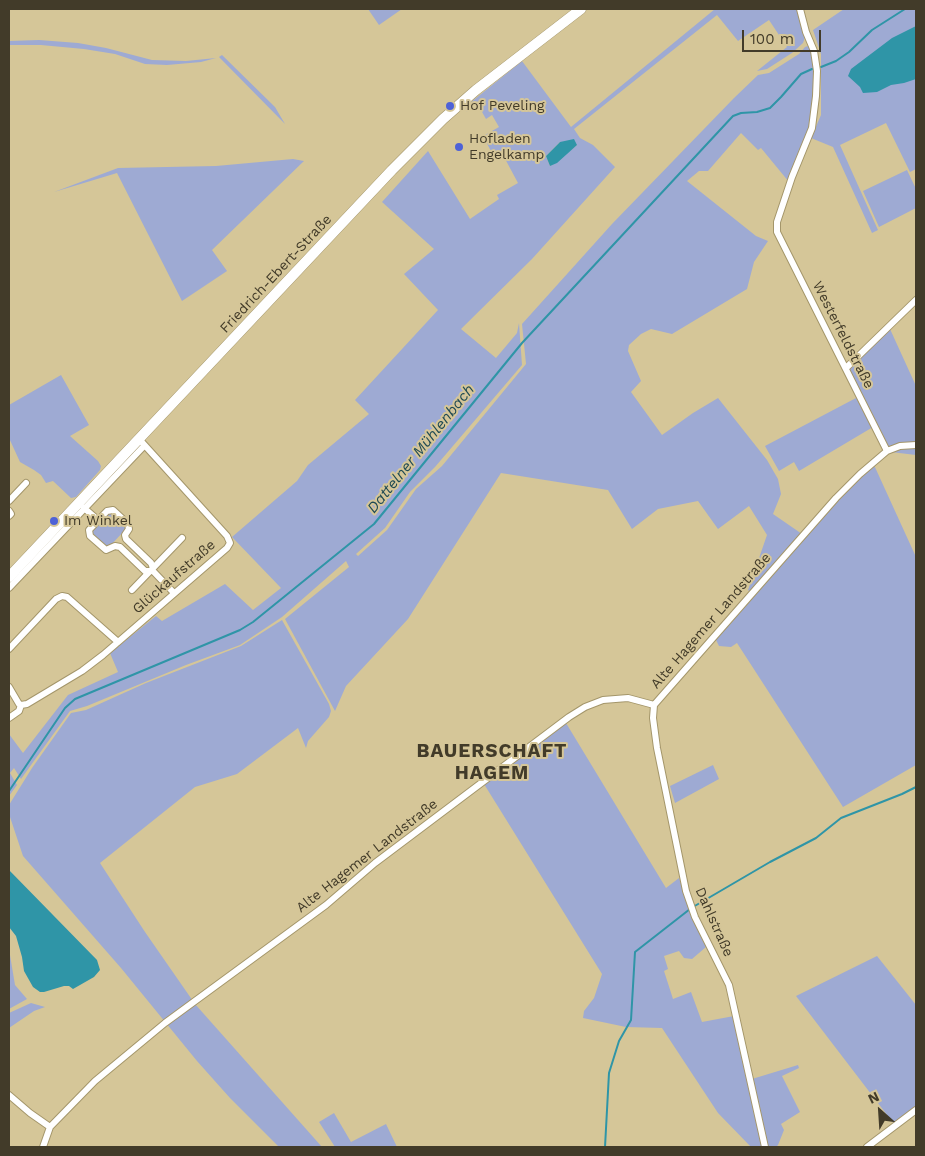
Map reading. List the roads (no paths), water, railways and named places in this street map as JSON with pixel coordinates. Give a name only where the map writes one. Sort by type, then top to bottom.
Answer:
[{"type":"main road","name":"Friedrich-Ebert-Straße","points":[[9,577],[142,442],[443,119],[476,90],[581,9]]},
{"type":"street","name":"Westerfeldstraße","points":[[800,9],[806,32],[814,50],[817,71],[816,96],[812,128],[789,186],[777,222],[777,232],[847,367],[887,451]]},
{"type":"street","points":[[847,367],[916,300]]},
{"type":"street","name":"Friedrich-Ebert-Straße","points":[[9,588],[84,508],[142,442]]},
{"type":"street","name":"Glückaufstraße","points":[[21,705],[27,704],[82,671],[227,548],[230,543],[227,536],[142,442]]},
{"type":"street","points":[[887,451],[900,446],[916,446]]},
{"type":"street","name":"Alte Hagemer Landstraße","points":[[43,1147],[50,1127],[95,1081],[165,1023],[326,905],[375,864],[569,717],[585,707],[603,700],[628,698],[654,704],[836,498],[887,451]]},
{"type":"street","points":[[9,501],[26,483]]},
{"type":"street","points":[[84,508],[98,520]]},
{"type":"street","points":[[151,570],[145,571],[120,547],[115,546],[106,550],[90,536],[89,530],[107,511],[113,510],[130,526],[126,540],[151,563],[151,570],[174,592]]},
{"type":"street","points":[[9,512],[11,514],[9,516]]},
{"type":"street","points":[[132,590],[182,538]]},
{"type":"street","points":[[9,649],[56,599],[62,596],[67,597],[118,642]]},
{"type":"street","points":[[9,687],[21,705],[19,711],[9,718]]},
{"type":"street","name":"Dahlstraße","points":[[654,704],[653,718],[657,748],[686,891],[695,917],[729,985],[766,1147]]},
{"type":"street","points":[[9,1095],[50,1127]]},
{"type":"street","points":[[867,1147],[916,1110]]},
{"type":"waterway","name":"Dattelner Mühlenbach","points":[[821,67],[836,61],[849,52],[872,30],[905,9]]},
{"type":"waterway","name":"Dattelner Mühlenbach","points":[[9,791],[65,708],[75,699],[240,630],[253,622],[374,524],[522,343],[733,116],[770,108],[801,74],[812,69]]},
{"type":"waterway","points":[[693,907],[770,862],[816,838],[841,818],[916,787]]},
{"type":"waterway","points":[[605,1147],[609,1073],[619,1041],[631,1020],[635,952],[690,909]]},
{"type":"place","name":"Hof Peveling","points":[[450,106]]},
{"type":"place","name":"Hofladen Engelkamp","points":[[459,147]]},
{"type":"place","name":"Im Winkel","points":[[54,521]]},
{"type":"district","name":"BAUERSCHAFT HAGEM","points":[[492,762]]}]
